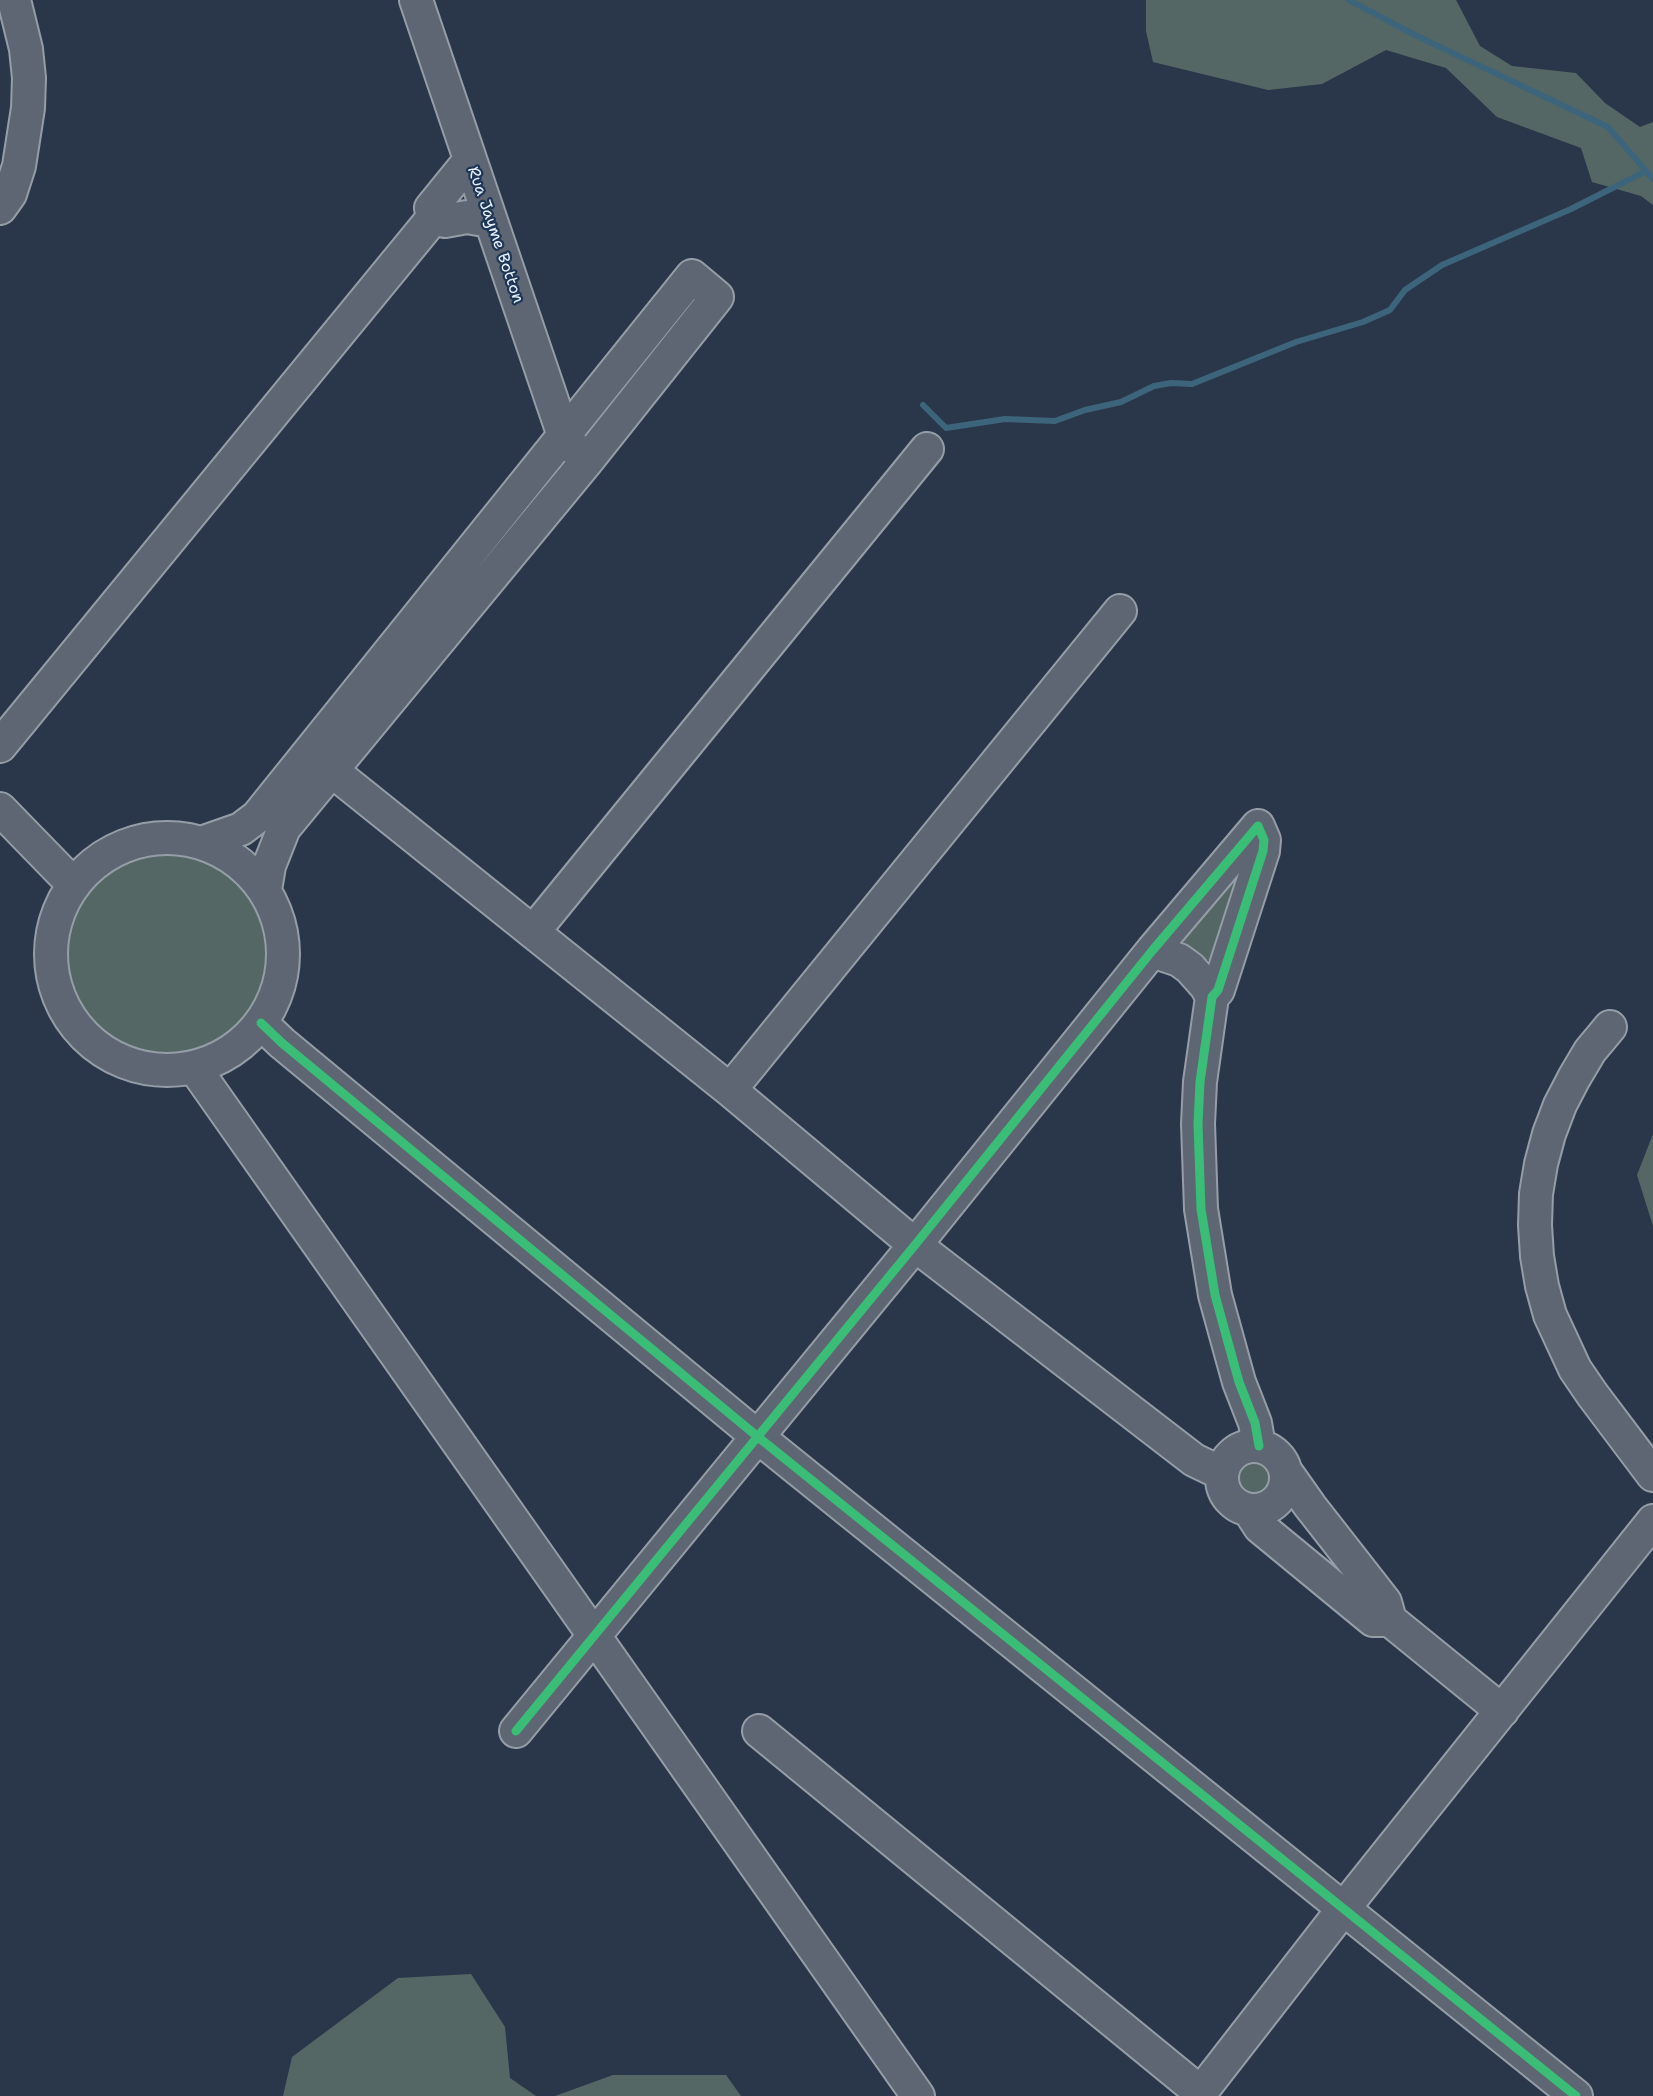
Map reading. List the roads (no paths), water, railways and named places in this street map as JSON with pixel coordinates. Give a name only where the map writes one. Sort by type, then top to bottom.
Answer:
[{"type":"street","points":[[0,208],[10,194],[19,166],[28,108],[29,78],[26,49],[14,0]]},
{"type":"street","name":"Rua Jayme Botton","points":[[416,0],[564,436],[586,462]]},
{"type":"street","points":[[433,218],[431,208],[470,160]]},
{"type":"street","points":[[433,218],[445,221],[467,217],[490,221]]},
{"type":"street","points":[[0,746],[433,218]]},
{"type":"street","points":[[201,843],[241,829],[257,818],[322,760],[586,462],[717,297],[692,276],[564,436],[322,760],[284,828],[269,866],[264,890]]},
{"type":"street","points":[[533,932],[927,449]]},
{"type":"street","points":[[730,1090],[1120,611]]},
{"type":"street","points":[[322,760],[730,1090],[915,1245],[1194,1460],[1221,1473]]},
{"type":"street","points":[[0,809],[74,885]]},
{"type":"street","points":[[516,1731],[915,1245],[1152,951],[1258,826],[1264,840],[1263,851],[1218,990],[1212,997],[1200,1092],[1198,1167],[1201,1209],[1215,1295],[1239,1382],[1255,1423],[1259,1446]]},
{"type":"street","points":[[171,839],[201,843],[219,850],[252,874],[274,908],[284,947],[279,987],[272,1006],[261,1023],[231,1051],[214,1061],[194,1067],[154,1070],[115,1058],[98,1048],[82,1034],[60,1001],[51,961],[51,941],[63,903],[74,885],[103,857],[140,841],[171,839]]},
{"type":"street","points":[[1152,951],[1179,960],[1190,968],[1206,986],[1212,997]]},
{"type":"street","points":[[261,1023],[282,1043],[758,1437],[1576,2096]]},
{"type":"street","points":[[1610,1027],[1590,1052],[1574,1078],[1549,1134],[1536,1194],[1537,1256],[1550,1315],[1575,1369],[1653,1475]]},
{"type":"street","points":[[194,1067],[918,2096]]},
{"type":"street","points":[[1286,1472],[1283,1492],[1277,1501],[1259,1510],[1249,1510],[1231,1501],[1225,1493],[1221,1473],[1225,1463],[1239,1449],[1259,1446],[1277,1455],[1310,1506],[1385,1602],[1390,1620],[1502,1711]]},
{"type":"street","points":[[1249,1510],[1260,1527],[1373,1620],[1390,1620]]},
{"type":"street","points":[[759,1731],[1199,2094],[1344,1908],[1653,1521]]},
{"type":"waterway","points":[[1349,0],[1415,35],[1608,127],[1653,179]]},
{"type":"waterway","points":[[923,405],[946,428],[1005,419],[1055,421],[1085,410],[1121,402],[1154,386],[1171,383],[1192,384],[1296,342],[1363,322],[1390,310],[1405,290],[1442,265],[1571,209],[1646,171]]}]
